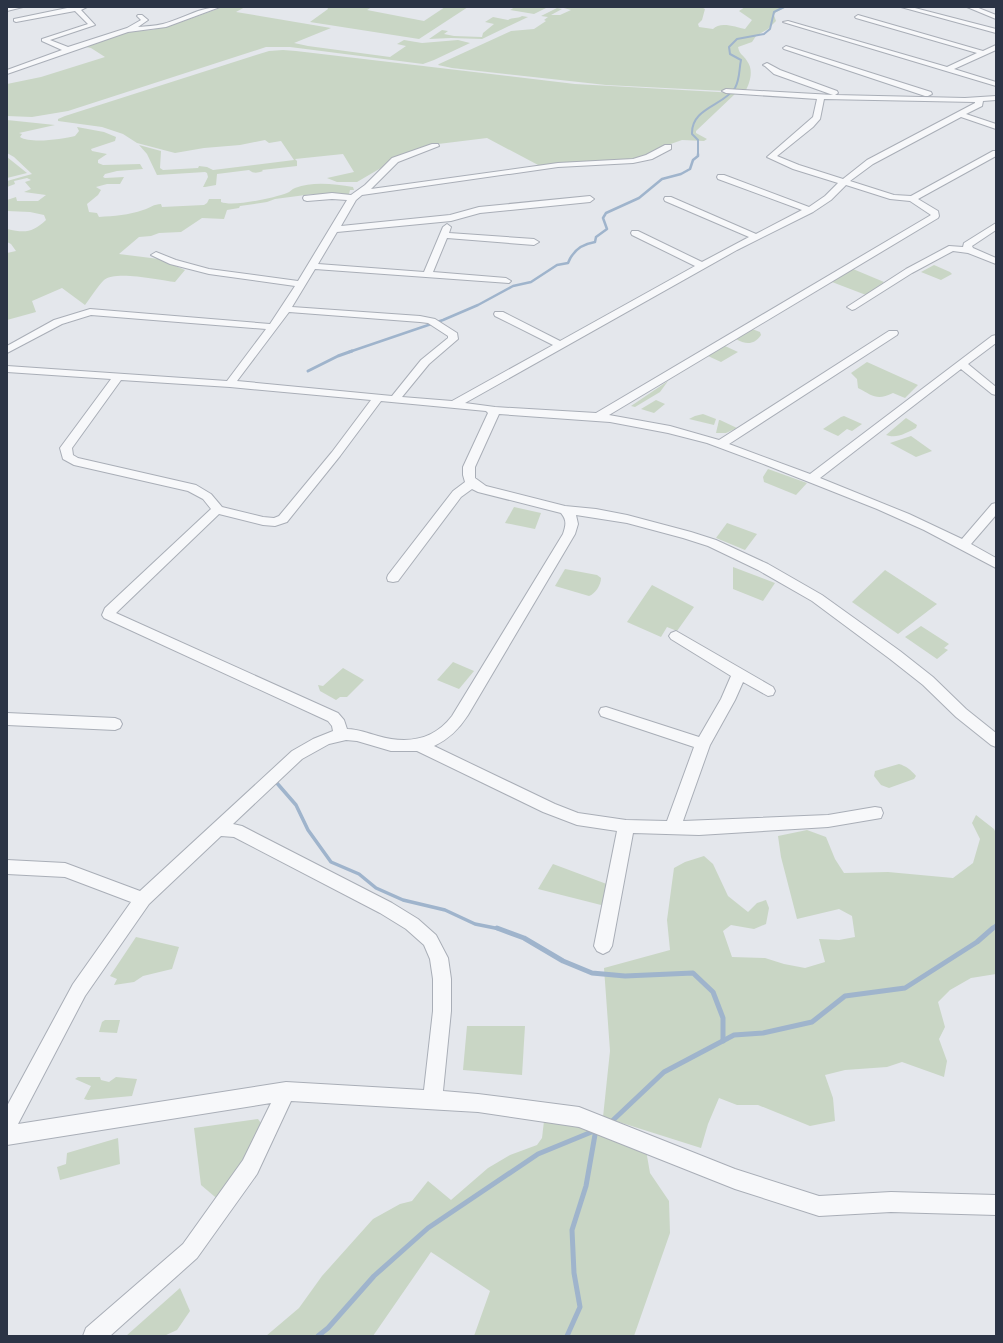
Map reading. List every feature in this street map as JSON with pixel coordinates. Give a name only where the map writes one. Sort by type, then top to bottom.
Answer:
[{"type":"street","points":[[7,9],[20,7]]},
{"type":"street","points":[[7,72],[66,49],[130,30],[158,27],[217,7]]},
{"type":"street","points":[[904,7],[996,31]]},
{"type":"street","points":[[972,7],[996,17]]},
{"type":"street","points":[[16,20],[79,8],[92,25],[44,40],[66,49]]},
{"type":"street","points":[[130,30],[145,20],[140,16]]},
{"type":"street","points":[[858,17],[984,53]]},
{"type":"street","points":[[786,22],[996,84]]},
{"type":"street","points":[[948,70],[996,47]]},
{"type":"street","points":[[786,48],[944,99]]},
{"type":"street","points":[[767,65],[777,72],[846,97]]},
{"type":"street","points":[[726,92],[821,97],[944,99],[996,98]]},
{"type":"street","points":[[598,417],[935,216],[935,213],[912,199],[893,197],[796,167],[771,157],[810,125],[817,117],[821,97]]},
{"type":"street","points":[[455,404],[756,237],[810,210],[828,198],[844,182],[870,162],[979,104],[979,99]]},
{"type":"street","points":[[960,114],[996,127]]},
{"type":"street","points":[[230,384],[286,309],[322,248],[336,229],[357,195],[395,160],[435,146]]},
{"type":"street","points":[[307,198],[357,195],[507,171],[558,165],[633,161],[650,157],[668,147]]},
{"type":"street","points":[[912,199],[996,153]]},
{"type":"street","points":[[721,177],[810,210]]},
{"type":"street","points":[[668,199],[756,237]]},
{"type":"street","points":[[336,229],[451,218],[479,210],[590,200]]},
{"type":"street","points":[[427,275],[451,218]]},
{"type":"street","points":[[970,250],[967,245],[996,226]]},
{"type":"street","points":[[635,233],[704,266]]},
{"type":"street","points":[[444,234],[534,242]]},
{"type":"street","points":[[852,307],[909,271],[952,248],[970,250],[996,261]]},
{"type":"street","points":[[156,255],[180,265],[211,272],[301,284]]},
{"type":"street","points":[[312,266],[506,281]]},
{"type":"street","points":[[286,309],[392,316],[433,322],[453,335],[452,339],[425,362],[395,399]]},
{"type":"street","points":[[7,350],[58,322],[90,312],[272,326]]},
{"type":"street","points":[[499,314],[560,345]]},
{"type":"street","points":[[721,444],[893,333]]},
{"type":"street","points":[[811,478],[996,338]]},
{"type":"street","points":[[960,364],[996,392]]},
{"type":"street","points":[[7,369],[230,384],[455,404],[493,410],[598,417],[649,424],[700,436],[811,478],[889,510],[963,546],[996,564]]},
{"type":"street","points":[[118,377],[66,448],[67,456],[74,461],[192,488],[204,494],[213,501],[217,510]]},
{"type":"street","points":[[217,510],[263,521],[275,522],[283,518],[336,454],[378,398]]},
{"type":"street","points":[[493,410],[494,413],[469,467],[468,477],[471,484],[482,489],[565,510],[596,513],[627,519],[687,534],[712,543],[763,567],[817,598],[895,655],[928,680],[961,712],[996,741]]},
{"type":"street","points":[[393,578],[457,494],[471,484]]},
{"type":"street","points":[[963,546],[996,507]]},
{"type":"street","points":[[217,510],[110,611],[110,615],[333,717],[339,724],[341,735]]},
{"type":"street","points":[[7,1125],[79,990],[143,899],[297,755],[322,741],[341,735],[356,734],[382,744],[403,746],[419,745],[436,740],[451,728],[463,711],[569,534],[572,524],[572,516],[565,510]]},
{"type":"street","points":[[676,636],[768,691]]},
{"type":"street","points":[[672,827],[703,744],[728,700],[739,674]]},
{"type":"street","points":[[606,712],[703,744]]},
{"type":"street","points":[[7,719],[115,724]]},
{"type":"street","points":[[419,745],[549,808],[577,819],[626,826],[699,828],[821,821],[875,813]]},
{"type":"street","points":[[602,946],[626,826]]},
{"type":"street","points":[[218,829],[236,831],[386,908],[412,924],[430,940],[439,958],[442,979],[442,1011],[432,1099]]},
{"type":"street","points":[[7,867],[65,870],[143,899]]},
{"type":"street","points":[[94,1336],[190,1250],[250,1167],[286,1091]]},
{"type":"street","points":[[7,1135],[145,1112],[286,1091],[478,1102],[579,1117],[735,1180],[819,1206],[891,1202],[996,1205]]},
{"type":"green space","points":[[223,7],[245,7],[236,12],[331,28],[294,43],[308,46],[390,57],[406,46],[397,44],[404,40],[422,43],[458,40],[470,43],[423,64],[290,47],[266,47],[68,111],[32,117],[7,116],[7,84],[41,77],[105,57],[91,48],[81,46],[134,31],[152,30],[178,23]]},
{"type":"green space","points":[[327,7],[372,7],[367,10],[424,21],[445,7],[468,7],[419,39],[310,22],[328,9]]},
{"type":"green space","points":[[515,7],[548,7],[534,14],[510,10]]},
{"type":"green space","points":[[560,7],[701,7],[705,9],[702,20],[698,24],[699,27],[713,29],[720,25],[724,25],[745,29],[752,20],[739,11],[745,7],[787,7],[776,12],[774,15],[776,21],[768,29],[756,36],[752,42],[738,47],[746,59],[751,72],[750,81],[745,92],[606,85],[452,68],[438,65],[511,31],[534,29],[546,21],[544,20],[548,17],[541,16],[557,8],[562,9],[551,15],[560,15],[571,10]]},
{"type":"green space","points":[[522,16],[528,17],[482,39],[429,39],[442,30],[448,31],[444,34],[454,36],[482,37],[483,33],[494,24],[485,22],[493,17],[508,20]]},
{"type":"green space","points":[[283,50],[575,84],[736,93],[696,131],[696,133],[707,139],[704,141],[682,140],[665,146],[641,158],[540,166],[487,138],[430,145],[386,165],[357,182],[337,182],[327,178],[354,172],[343,154],[295,159],[297,161],[297,166],[262,170],[263,171],[257,173],[249,170],[217,174],[216,185],[203,187],[208,177],[207,173],[205,172],[157,175],[147,154],[139,145],[161,151],[160,168],[163,170],[198,168],[199,166],[207,167],[213,170],[294,160],[281,141],[269,143],[265,140],[240,145],[204,148],[175,153],[137,143],[123,134],[102,127],[58,121],[58,119],[65,116],[256,55],[269,51]]},
{"type":"green space","points":[[7,120],[55,125],[19,133],[22,134],[20,137],[25,139],[39,141],[75,136],[79,131],[77,127],[104,132],[116,137],[115,141],[91,149],[92,151],[107,154],[98,160],[98,163],[103,165],[140,164],[143,169],[117,171],[105,174],[103,177],[105,178],[124,177],[120,184],[107,184],[96,187],[101,190],[98,195],[87,204],[89,212],[97,213],[99,217],[132,213],[159,204],[161,204],[162,207],[204,205],[209,199],[221,199],[221,202],[227,203],[254,201],[288,193],[295,188],[309,184],[353,187],[354,190],[350,190],[349,194],[313,194],[275,199],[267,202],[240,206],[239,208],[227,210],[224,219],[202,218],[181,232],[159,233],[151,236],[139,237],[119,254],[159,259],[185,270],[175,282],[138,276],[110,277],[101,283],[85,305],[62,288],[32,301],[36,312],[7,320],[7,253],[16,251],[11,244],[7,242],[7,229],[28,231],[37,227],[46,220],[44,215],[30,212],[7,211],[7,200],[16,197],[17,201],[38,201],[46,195],[24,192],[31,189],[25,182],[31,180],[27,178],[14,181],[15,184],[7,187],[7,181],[32,174],[14,157],[7,153]]},
{"type":"green space","points":[[7,157],[27,173],[7,178]]},
{"type":"green space","points":[[934,265],[952,274],[941,280],[921,272]]},
{"type":"green space","points":[[853,269],[884,282],[866,295],[832,282]]},
{"type":"green space","points":[[752,329],[760,332],[761,335],[756,341],[746,343],[736,339]]},
{"type":"green space","points":[[725,346],[738,352],[721,362],[708,356]]},
{"type":"green space","points":[[867,362],[918,385],[905,398],[893,393],[883,397],[871,395],[858,388],[857,379],[851,373]]},
{"type":"green space","points":[[668,381],[660,392],[635,407],[631,406]]},
{"type":"green space","points":[[656,400],[665,404],[654,413],[641,409]]},
{"type":"green space","points":[[703,414],[716,419],[714,425],[689,419]]},
{"type":"green space","points":[[844,416],[862,424],[852,431],[847,429],[838,436],[823,429],[841,417]]},
{"type":"green space","points":[[906,418],[917,425],[916,428],[898,436],[886,435]]},
{"type":"green space","points":[[719,420],[737,428],[726,433],[716,433]]},
{"type":"green space","points":[[911,436],[932,451],[916,457],[890,443]]},
{"type":"green space","points":[[768,469],[807,483],[796,495],[764,482],[763,477]]},
{"type":"green space","points":[[514,507],[541,513],[535,529],[505,523]]},
{"type":"green space","points":[[727,523],[757,534],[745,550],[716,538]]},
{"type":"green space","points":[[733,567],[775,583],[763,601],[733,589]]},
{"type":"green space","points":[[565,569],[597,575],[601,578],[599,586],[589,596],[555,586]]},
{"type":"green space","points":[[885,570],[937,604],[898,634],[852,602]]},
{"type":"green space","points":[[652,585],[694,607],[677,631],[667,627],[661,637],[627,622]]},
{"type":"green space","points":[[921,626],[949,644],[944,648],[948,650],[937,659],[905,637]]},
{"type":"green space","points":[[453,662],[474,671],[459,689],[437,680]]},
{"type":"green space","points":[[343,668],[364,680],[347,697],[340,697],[336,700],[320,691],[318,685],[323,686]]},
{"type":"green space","points":[[899,764],[906,767],[916,776],[914,779],[889,788],[881,785],[874,776],[875,771]]},
{"type":"green space","points":[[976,815],[994,829],[996,833],[996,974],[971,978],[950,990],[938,1002],[945,1027],[939,1039],[947,1061],[944,1077],[902,1062],[887,1067],[845,1070],[825,1075],[833,1098],[835,1121],[810,1126],[758,1105],[737,1105],[719,1098],[708,1124],[701,1148],[603,1117],[610,1051],[604,968],[670,950],[667,920],[674,868],[685,862],[704,856],[713,864],[728,896],[748,912],[757,903],[766,900],[769,908],[766,924],[754,929],[731,925],[723,931],[732,957],[765,958],[784,964],[805,968],[825,962],[819,939],[839,940],[855,937],[852,916],[839,909],[797,919],[781,857],[778,836],[807,830],[826,837],[835,859],[844,873],[888,872],[953,878],[973,863],[980,839],[972,823]]},
{"type":"green space","points":[[553,864],[612,886],[605,906],[538,889]]},
{"type":"green space","points":[[136,937],[179,947],[172,969],[143,976],[134,982],[114,985],[117,979],[110,976]]},
{"type":"green space","points":[[105,1020],[120,1020],[117,1033],[99,1032],[102,1022]]},
{"type":"green space","points":[[467,1026],[525,1026],[522,1075],[463,1070]]},
{"type":"green space","points":[[78,1077],[100,1077],[101,1080],[109,1082],[116,1077],[137,1079],[132,1096],[88,1100],[84,1099],[91,1086],[75,1079]]},
{"type":"green space","points":[[258,1119],[263,1126],[221,1202],[201,1185],[194,1128]]},
{"type":"green space","points":[[572,1120],[646,1150],[650,1173],[669,1201],[670,1233],[634,1336],[474,1336],[490,1291],[431,1252],[373,1336],[266,1336],[299,1308],[322,1276],[373,1219],[400,1204],[412,1201],[428,1181],[451,1200],[488,1168],[510,1155],[537,1145],[542,1138],[544,1121]]},
{"type":"green space","points":[[118,1138],[120,1164],[60,1180],[57,1167],[66,1164],[67,1153]]},
{"type":"green space","points":[[180,1288],[190,1311],[177,1330],[164,1336],[126,1336]]},
{"type":"waterway","points":[[349,352],[443,320],[478,305],[513,286],[531,282],[557,265],[568,263],[578,248],[595,242],[596,237],[607,229],[603,218],[606,213],[639,198],[662,179],[681,174],[690,169],[693,160],[698,156],[698,140],[692,134],[693,125],[702,113],[730,94],[738,81],[741,60],[730,54],[729,47],[737,39],[764,34],[770,29],[774,12],[784,7]]},
{"type":"waterway","points":[[308,371],[338,356],[352,351]]},
{"type":"waterway","points":[[276,782],[296,805],[308,830],[331,862],[359,874],[376,888],[403,900],[445,910],[475,924],[499,929]]},
{"type":"waterway","points":[[993,928],[996,925]]},
{"type":"waterway","points":[[723,1041],[734,1035],[763,1033],[812,1022],[845,996],[905,988],[977,942],[993,928]]},
{"type":"waterway","points":[[499,929],[524,938],[563,961],[592,973],[625,976],[693,973],[713,992],[723,1018],[723,1041]]},
{"type":"waterway","points":[[610,1123],[664,1072],[723,1041]]},
{"type":"waterway","points":[[567,1336],[580,1307],[574,1273],[572,1230],[586,1186],[596,1129]]},
{"type":"waterway","points":[[318,1336],[328,1328],[374,1276],[428,1228],[538,1154],[594,1131]]}]
